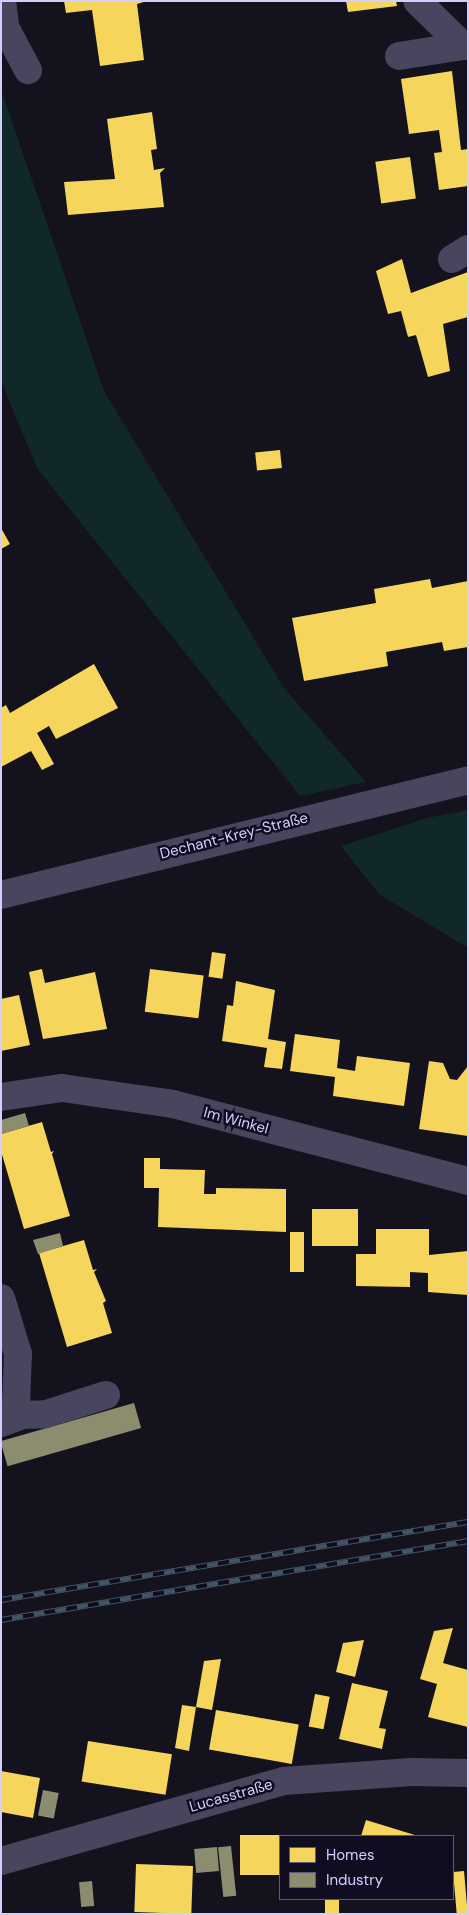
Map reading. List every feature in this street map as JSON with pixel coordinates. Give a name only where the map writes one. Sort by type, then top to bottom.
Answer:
[{"type":"street","points":[[2,1],[4,27],[28,70]]},
{"type":"street","points":[[417,1],[466,45]]},
{"type":"street","points":[[398,56],[466,45]]},
{"type":"street","name":"Dechant-Krey-Straße","points":[[1,895],[468,780]]},
{"type":"street","name":"Im Winkel","points":[[1,1097],[62,1088],[173,1104],[468,1181]]},
{"type":"street","points":[[1,1298],[18,1354],[16,1403],[12,1419],[46,1414],[106,1396]]},
{"type":"street","name":"Lucasstraße","points":[[1,1861],[284,1781],[412,1772],[468,1773]]},
{"type":"green space","points":[[1,89],[104,391],[284,688],[366,782],[300,796],[37,468],[1,381]]},
{"type":"green space","points":[[468,810],[468,948],[379,894],[341,846],[427,818]]},
{"type":"building: Homes","points":[[64,1],[147,1],[137,4],[144,60],[100,66],[92,10],[66,13]]},
{"type":"building: Homes","points":[[346,1],[396,1],[397,6],[348,12]]},
{"type":"building: Homes","points":[[452,71],[461,150],[468,149],[468,186],[439,190],[434,153],[442,152],[439,130],[409,134],[401,79]]},
{"type":"building: Homes","points":[[152,112],[157,149],[151,150],[154,170],[165,168],[160,173],[164,207],[68,215],[64,182],[115,179],[107,119]]},
{"type":"building: Homes","points":[[410,157],[416,199],[381,203],[375,162]]},
{"type":"building: Homes","points":[[402,259],[411,293],[468,272],[468,317],[443,324],[450,371],[428,377],[416,335],[408,337],[401,311],[388,314],[376,271]]},
{"type":"building: Homes","points":[[280,450],[282,468],[257,471],[255,453]]},
{"type":"building: Homes","points":[[1,528],[10,544],[1,549]]},
{"type":"building: Homes","points":[[430,579],[432,588],[468,581],[468,647],[444,651],[442,642],[386,652],[388,666],[304,681],[292,618],[376,603],[374,589]]},
{"type":"building: Homes","points":[[94,664],[118,708],[56,739],[49,726],[37,733],[54,764],[42,770],[31,751],[1,767],[1,708],[6,705],[10,713]]},
{"type":"building: Homes","points":[[212,952],[226,954],[222,979],[209,977]]},
{"type":"building: Homes","points":[[42,969],[45,983],[95,972],[107,1029],[43,1039],[29,972]]},
{"type":"building: Homes","points":[[150,969],[204,976],[198,1018],[145,1012]]},
{"type":"building: Homes","points":[[236,981],[275,990],[268,1039],[286,1042],[282,1069],[264,1067],[267,1048],[222,1041],[227,1005],[233,1006]]},
{"type":"building: Homes","points":[[19,995],[30,1045],[1,1051],[1,999]]},
{"type":"building: Homes","points":[[295,1034],[340,1040],[337,1068],[355,1071],[357,1056],[410,1063],[404,1106],[333,1096],[335,1077],[290,1071]]},
{"type":"building: Homes","points":[[429,1061],[443,1063],[450,1079],[457,1080],[468,1066],[468,1136],[419,1129]]},
{"type":"building: Homes","points":[[42,1122],[51,1152],[54,1151],[52,1154],[70,1216],[24,1229],[1,1151],[1,1134]]},
{"type":"building: Homes","points":[[144,1158],[160,1158],[160,1169],[205,1170],[204,1194],[216,1194],[216,1188],[286,1189],[286,1232],[158,1227],[159,1188],[144,1188]]},
{"type":"building: Homes","points":[[312,1209],[358,1209],[358,1246],[312,1246]]},
{"type":"building: Homes","points":[[376,1229],[429,1229],[429,1255],[468,1251],[468,1295],[428,1292],[428,1273],[410,1272],[410,1287],[356,1286],[356,1254],[376,1254]]},
{"type":"building: Homes","points":[[290,1232],[304,1232],[304,1272],[290,1272]]},
{"type":"building: Homes","points":[[84,1240],[93,1270],[97,1269],[94,1272],[106,1301],[103,1303],[112,1333],[67,1347],[39,1253]]},
{"type":"building: Homes","points":[[453,1628],[443,1663],[468,1670],[468,1727],[428,1717],[437,1684],[420,1679],[434,1631]]},
{"type":"building: Homes","points":[[364,1640],[355,1677],[336,1672],[343,1643]]},
{"type":"building: Homes","points":[[221,1659],[212,1710],[196,1707],[204,1661]]},
{"type":"building: Homes","points":[[352,1683],[388,1691],[379,1728],[386,1729],[382,1749],[339,1739]]},
{"type":"building: Homes","points":[[315,1694],[330,1697],[323,1729],[309,1726]]},
{"type":"building: Homes","points":[[182,1705],[196,1707],[189,1751],[175,1748]]},
{"type":"building: Homes","points":[[216,1710],[299,1725],[292,1764],[209,1749]]},
{"type":"building: Homes","points":[[88,1741],[172,1754],[166,1795],[82,1781]]},
{"type":"building: Homes","points":[[1,1771],[40,1778],[33,1818],[1,1812]]},
{"type":"building: Homes","points":[[366,1820],[415,1835],[361,1835]]},
{"type":"building: Homes","points":[[240,1835],[279,1835],[279,1875],[240,1875]]},
{"type":"building: Homes","points":[[136,1864],[193,1866],[191,1914],[134,1912]]},
{"type":"building: Homes","points":[[464,1871],[468,1914],[457,1914],[454,1872]]},
{"type":"building: Homes","points":[[325,1900],[339,1900],[339,1914],[325,1914]]},
{"type":"building: Industry","points":[[25,1113],[29,1126],[1,1134],[1,1120]]},
{"type":"building: Industry","points":[[60,1233],[63,1246],[38,1254],[33,1240]]},
{"type":"building: Industry","points":[[134,1403],[141,1428],[8,1466],[1,1441]]},
{"type":"building: Industry","points":[[43,1790],[59,1793],[54,1819],[38,1816]]},
{"type":"building: Industry","points":[[231,1846],[236,1896],[223,1897],[218,1847]]},
{"type":"building: Industry","points":[[217,1847],[219,1871],[196,1873],[194,1849]]},
{"type":"building: Industry","points":[[92,1881],[94,1906],[81,1907],[79,1882]]},
{"type":"railway","points":[[1,1600],[468,1522]]},
{"type":"railway","points":[[1,1620],[468,1541]]}]
